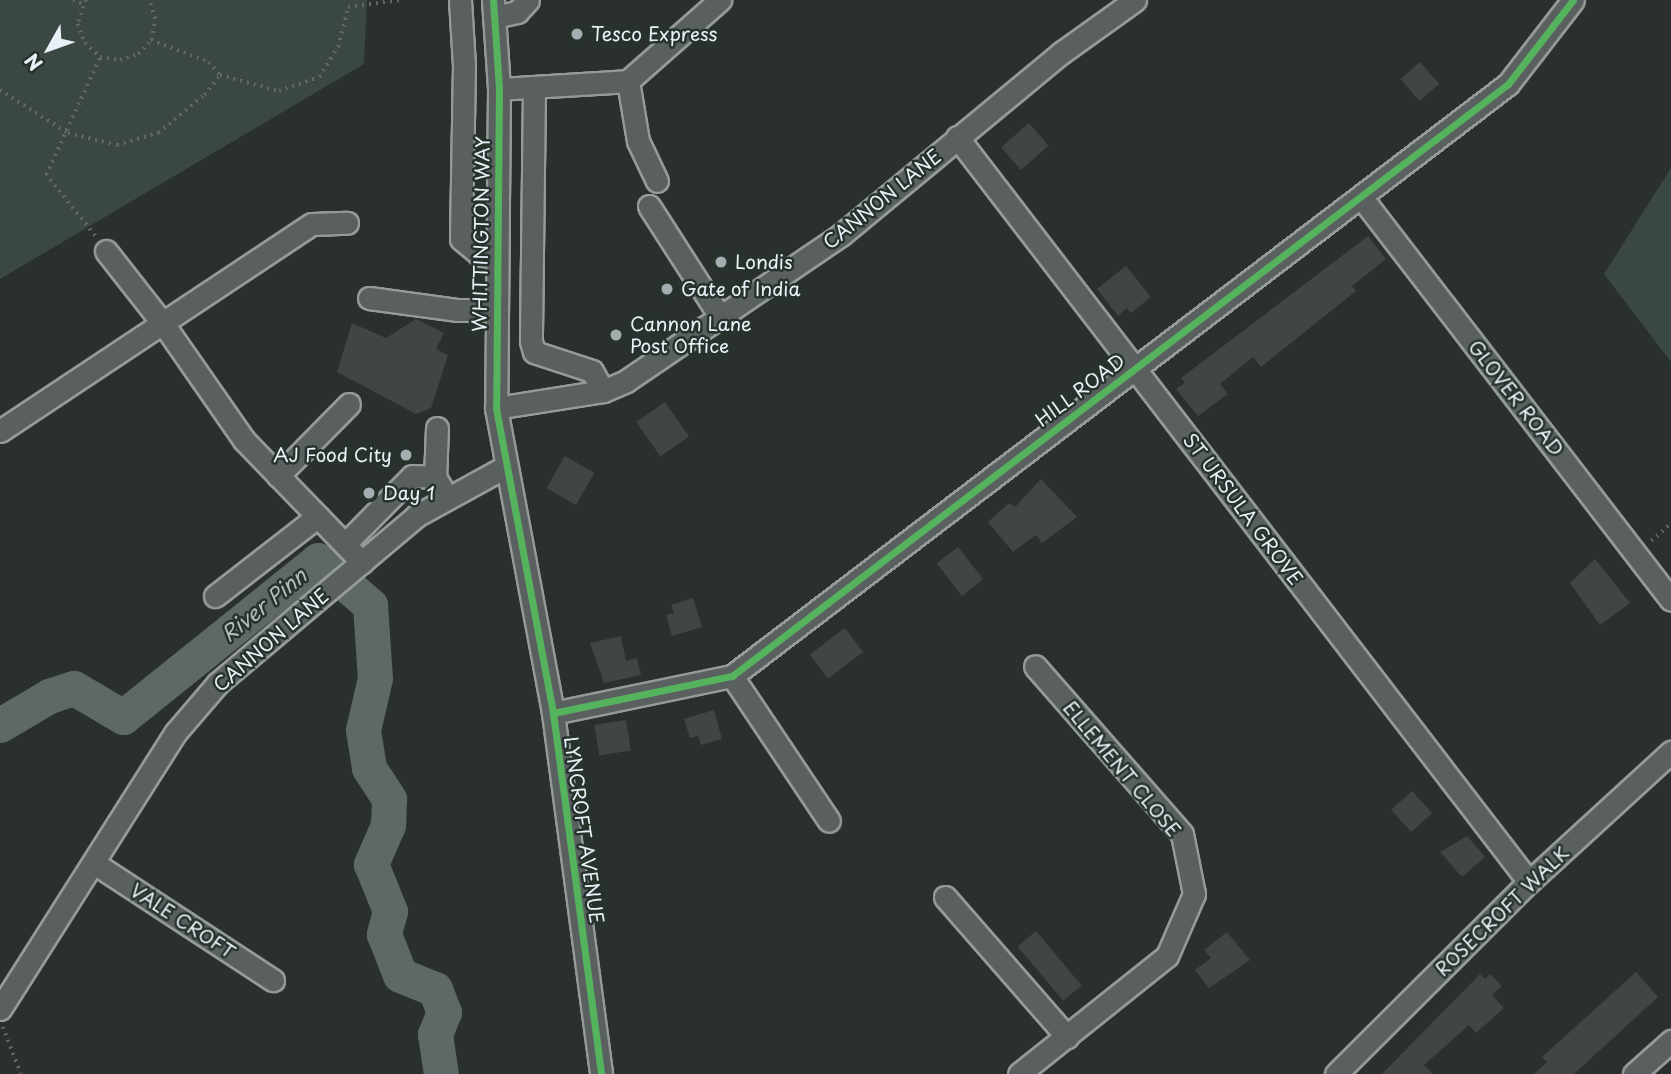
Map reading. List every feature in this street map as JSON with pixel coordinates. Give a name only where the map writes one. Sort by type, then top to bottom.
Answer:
[{"type":"street","name":"WHITTINGTON WAY","points":[[460,0],[464,65],[461,239],[480,255],[496,256]]},
{"type":"street","name":"WHITTINGTON WAY","points":[[505,467],[496,408],[499,89],[494,8],[517,12],[528,0]]},
{"type":"street","points":[[499,89],[534,89],[628,81],[720,0]]},
{"type":"street","name":"CANNON LANE","points":[[496,408],[603,391],[721,318],[841,235],[957,137],[1135,0]]},
{"type":"street","name":"HILL ROAD","points":[[553,713],[732,676],[1508,84],[1573,0]]},
{"type":"street","points":[[628,81],[638,142],[657,181]]},
{"type":"street","points":[[534,89],[531,341],[534,352],[592,372],[603,391]]},
{"type":"street","name":"ST URSULA GROVE","points":[[957,137],[1529,882]]},
{"type":"street","name":"GLOVER ROAD","points":[[1361,197],[1671,600]]},
{"type":"street","points":[[649,206],[721,318]]},
{"type":"street","points":[[0,431],[312,225],[347,223]]},
{"type":"street","points":[[106,251],[164,325],[244,440],[345,544],[356,567]]},
{"type":"street","points":[[369,298],[458,310],[497,310]]},
{"type":"street","points":[[278,476],[349,404]]},
{"type":"street","points":[[437,428],[435,477],[446,497]]},
{"type":"street","name":"CANNON LANE","points":[[0,1009],[176,732],[201,702],[356,567],[446,497],[505,467]]},
{"type":"street","name":"LYNCROFT AVENUE","points":[[505,467],[553,713],[601,1074]]},
{"type":"street","points":[[345,544],[412,477],[435,477]]},
{"type":"street","points":[[215,596],[318,516]]},
{"type":"street","name":"ELLEMENT CLOSE","points":[[1019,1074],[1167,956],[1194,894],[1182,834],[1035,666]]},
{"type":"street","points":[[732,676],[829,821]]},
{"type":"street","name":"ROSECROFT WALK","points":[[1336,1074],[1529,882],[1671,752]]},
{"type":"street","name":"VALE CROFT","points":[[94,863],[273,980]]},
{"type":"street","points":[[945,897],[1067,1037]]},
{"type":"street","points":[[1634,1074],[1671,1041]]},
{"type":"path","points":[[73,0],[84,2],[78,24],[85,44],[100,57],[120,60],[138,54],[151,40],[155,19],[149,0]]},
{"type":"path","points":[[151,40],[209,62],[220,75],[279,92],[319,77],[338,47],[348,6],[346,0]]},
{"type":"path","points":[[348,6],[400,0]]},
{"type":"path","points":[[100,57],[47,175],[106,251]]},
{"type":"path","points":[[0,90],[68,133],[117,145],[158,133],[204,95],[220,75]]},
{"type":"path","points":[[1636,554],[1671,523]]},
{"type":"path","points":[[0,1018],[21,1074]]},
{"type":"shaded area","points":[[0,0],[367,0],[364,64],[0,279]]},
{"type":"shaded area","points":[[1671,168],[1671,362],[1604,274]]},
{"type":"building","points":[[1420,62],[1439,84],[1419,101],[1400,79]]},
{"type":"building","points":[[1029,123],[1049,146],[1021,170],[1001,147]]},
{"type":"building","points":[[1368,236],[1386,259],[1352,286],[1356,291],[1261,367],[1253,357],[1220,384],[1228,394],[1198,416],[1176,389],[1185,383],[1181,378]]},
{"type":"building","points":[[1126,266],[1151,297],[1131,313],[1127,308],[1118,316],[1097,289]]},
{"type":"building","points":[[416,319],[444,333],[436,349],[448,355],[431,408],[416,414],[337,372],[352,323],[386,338]]},
{"type":"building","points":[[665,402],[689,436],[660,456],[636,422]]},
{"type":"building","points":[[565,456],[594,473],[576,505],[546,488]]},
{"type":"building","points":[[1041,479],[1077,517],[1042,543],[1036,535],[1013,552],[988,522],[1009,503],[1015,507]]},
{"type":"building","points":[[958,547],[983,579],[962,596],[937,564]]},
{"type":"building","points":[[1595,559],[1630,603],[1600,625],[1570,583]]},
{"type":"building","points":[[693,598],[702,627],[672,636],[666,615],[674,613],[671,605]]},
{"type":"building","points":[[845,628],[863,652],[828,678],[810,654]]},
{"type":"building","points":[[621,636],[626,661],[637,658],[641,675],[604,683],[590,643]]},
{"type":"building","points":[[714,710],[722,739],[701,745],[698,736],[690,738],[684,719]]},
{"type":"building","points":[[626,720],[631,751],[599,756],[594,725]]},
{"type":"building","points":[[1412,791],[1432,813],[1411,832],[1391,810]]},
{"type":"building","points":[[1467,836],[1485,857],[1462,877],[1440,852]]},
{"type":"building","points":[[1036,931],[1082,985],[1063,1001],[1018,946]]},
{"type":"building","points":[[1227,932],[1250,960],[1209,988],[1195,970],[1211,958],[1204,950]]},
{"type":"building","points":[[1636,972],[1658,997],[1574,1074],[1534,1074],[1547,1062],[1542,1057]]},
{"type":"building","points":[[1480,974],[1485,979],[1490,974],[1502,986],[1492,995],[1504,1008],[1476,1033],[1469,1025],[1424,1065],[1433,1074],[1382,1074]]},
{"type":"waterway","name":"River Pinn","points":[[0,725],[49,696],[74,688],[123,717],[318,560],[370,605],[375,678],[363,730],[369,768],[389,799],[388,825],[371,864],[390,911],[384,934],[400,975],[435,989],[444,1012],[435,1034],[441,1074]]},
{"type":"cycle path","points":[[493,0],[499,89],[496,408],[553,713],[601,1074]]},
{"type":"cycle path","points":[[553,713],[732,676],[1508,84],[1573,0]]},
{"type":"place","name":"Tesco Express","points":[[577,34]]},
{"type":"place","name":"Londis","points":[[721,262]]},
{"type":"place","name":"Gate of India","points":[[667,289]]},
{"type":"place","name":"Cannon Lane Post Office","points":[[616,335]]},
{"type":"place","name":"AJ Food City","points":[[406,455]]},
{"type":"place","name":"Day 1","points":[[369,493]]}]
